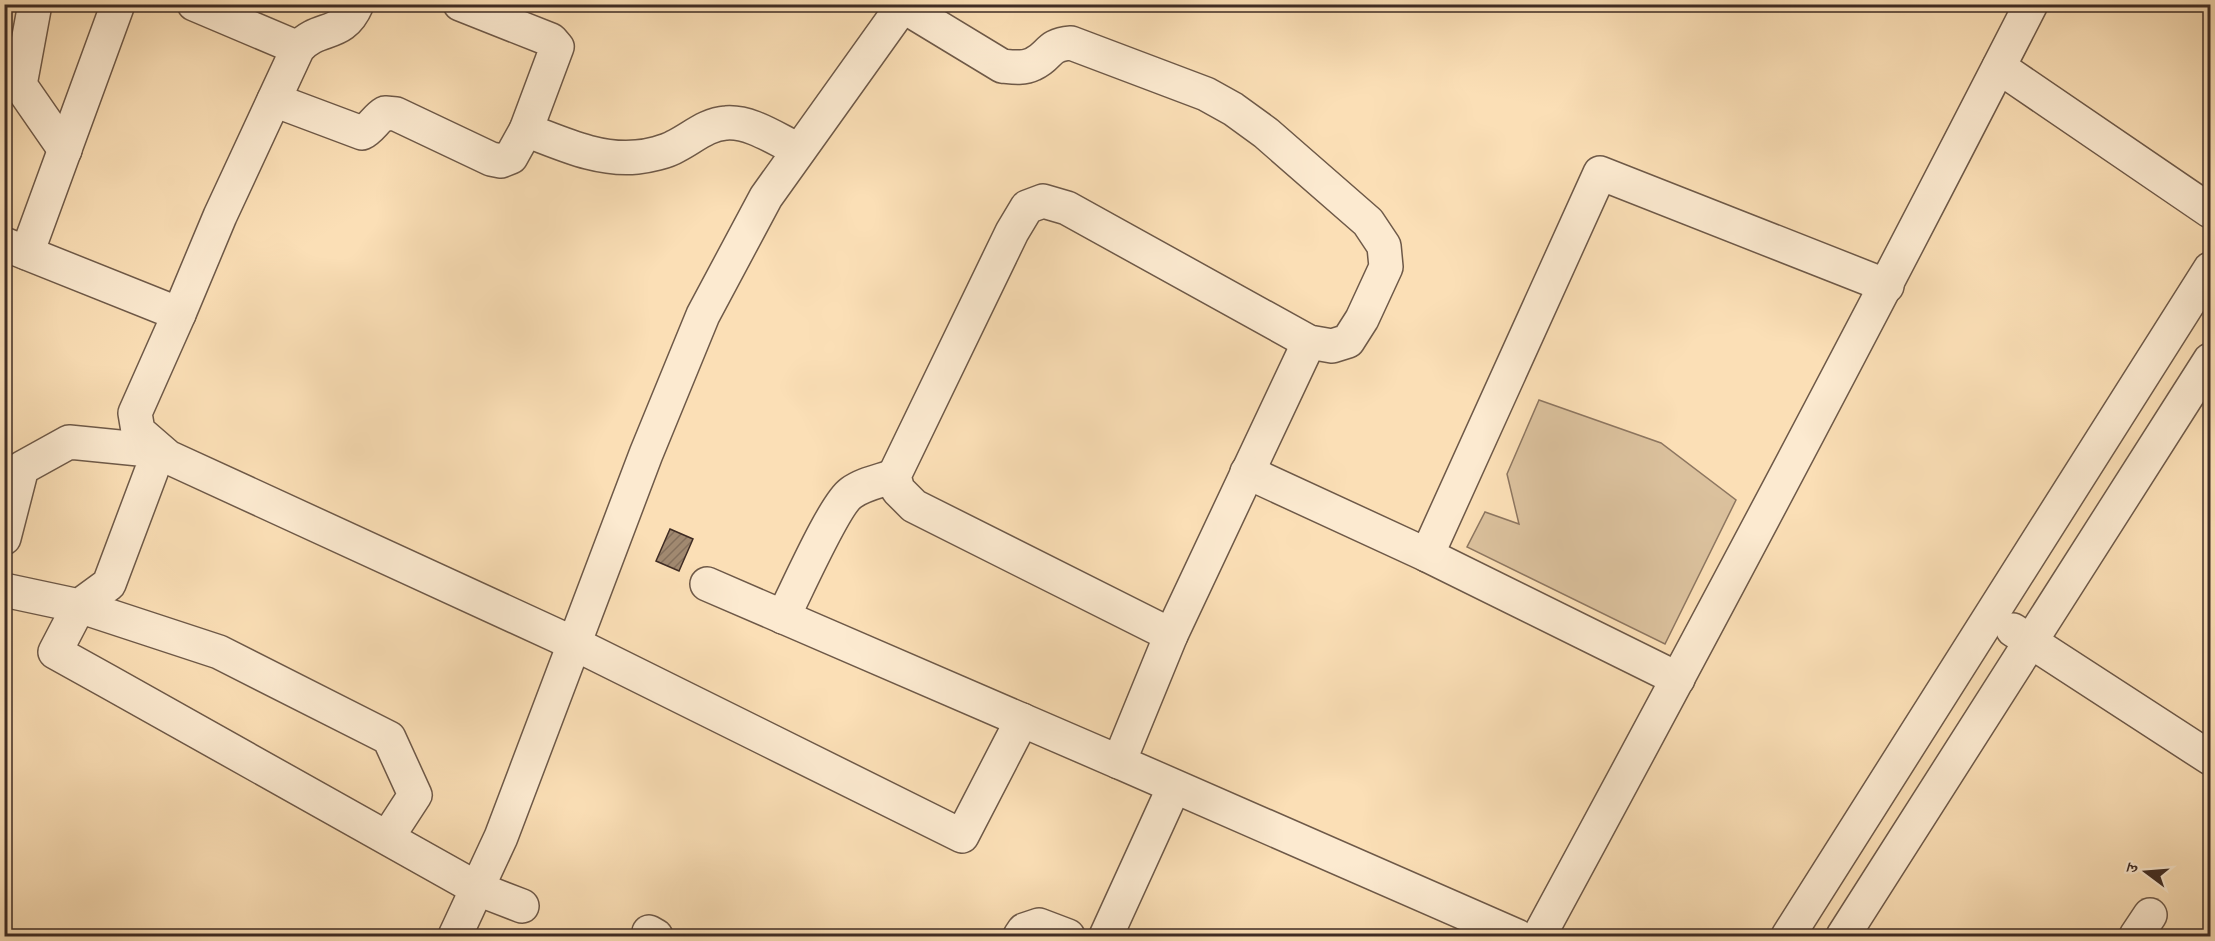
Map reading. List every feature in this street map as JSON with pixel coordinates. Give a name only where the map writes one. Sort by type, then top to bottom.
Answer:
[{"type":"street","points":[[35,4],[20,85],[65,150]]},
{"type":"street","points":[[118,4],[65,150],[16,248],[179,314]]},
{"type":"street","points":[[194,4],[298,48]]},
{"type":"street","points":[[357,4],[346,23],[336,29],[314,35],[298,48],[220,216],[135,413],[138,431],[168,458],[575,644],[962,836],[1022,720]]},
{"type":"street","points":[[274,100],[362,133],[367,131],[385,112],[396,114],[501,161],[510,157],[526,130],[557,47],[551,40],[460,4]]},
{"type":"street","points":[[1539,936],[1887,286],[2031,4]]},
{"type":"street","points":[[455,936],[501,837],[646,454],[703,315],[766,197],[903,5],[1002,66],[1019,68],[1033,64],[1057,44],[1071,43],[1206,94],[1233,109],[1266,133],[1368,222],[1384,246],[1386,267],[1362,319],[1348,341],[1332,346],[1309,342],[1067,208],[1043,201],[1027,207],[1012,232],[894,476],[898,490],[914,506],[1172,635]]},
{"type":"street","points":[[1999,67],[2211,211]]},
{"type":"street","points":[[526,130],[590,153],[613,158],[638,157],[674,148],[709,127],[726,123],[756,129],[799,150]]},
{"type":"street","points":[[1427,555],[1600,173],[1887,286]]},
{"type":"street","points":[[1788,936],[2211,269]]},
{"type":"street","points":[[1119,762],[1172,635],[1309,342]]},
{"type":"street","points":[[1815,895],[1858,931],[2030,642],[2211,360]]},
{"type":"street","points":[[4,538],[22,468],[69,442],[159,451]]},
{"type":"street","points":[[159,451],[109,584],[79,606],[56,652],[478,888],[522,906]]},
{"type":"street","points":[[1247,472],[1427,555],[1678,679]]},
{"type":"street","points":[[783,617],[837,511],[849,494],[866,485],[894,476]]},
{"type":"street","points":[[707,584],[1119,762],[1480,929],[1517,936]]},
{"type":"street","points":[[4,590],[79,606],[219,652],[389,738],[415,795],[387,838]]},
{"type":"street","points":[[1991,614],[2030,642],[2211,758]]},
{"type":"street","points":[[1106,936],[1174,787]]},
{"type":"street","points":[[1020,936],[1024,930],[1039,925],[1068,936]]},
{"type":"shaded area","points":[[1539,400],[1661,443],[1736,500],[1665,644],[1467,547],[1485,512],[1519,524],[1507,474]]},
{"type":"building","points":[[670,529],[693,539],[679,571],[656,561]]}]
